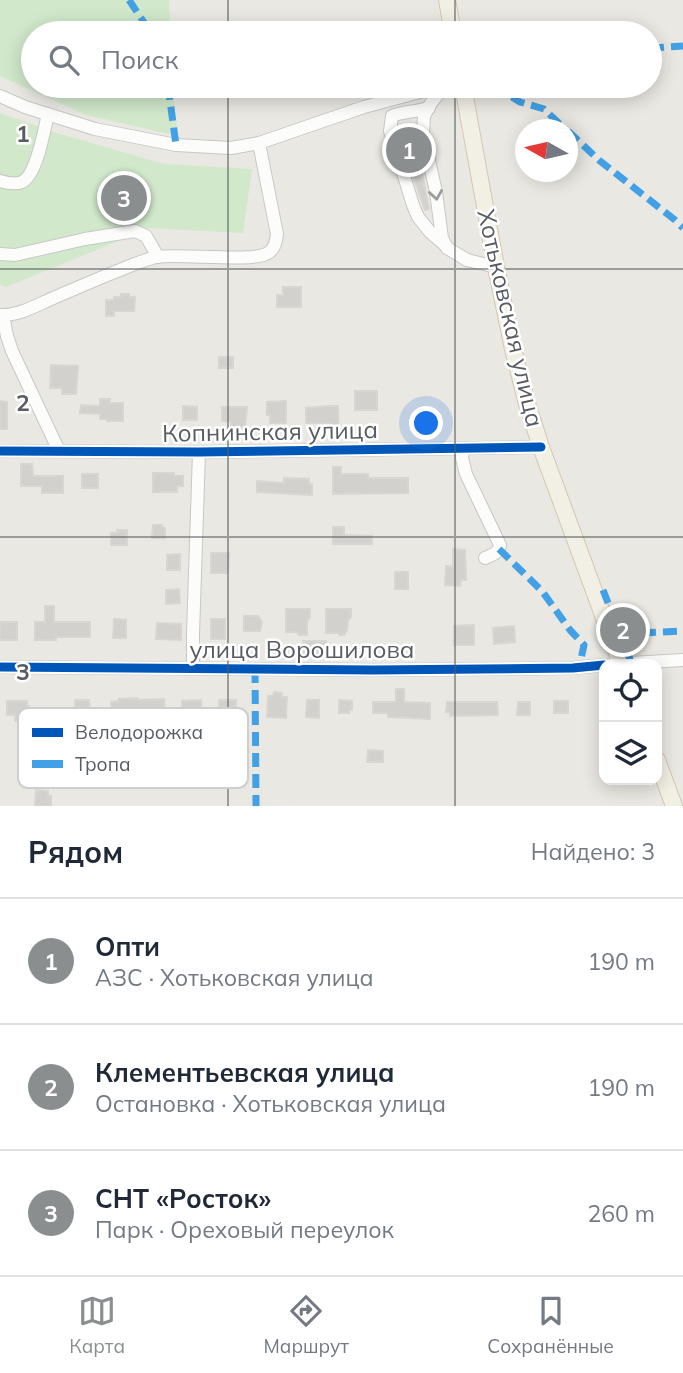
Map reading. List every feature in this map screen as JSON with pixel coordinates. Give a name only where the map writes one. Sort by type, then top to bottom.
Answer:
[{"type":"main road","points":[[447,0],[451,21]]},
{"type":"main road","name":"Хотьковская улица","points":[[465,98],[496,267],[526,400],[619,659]]},
{"type":"main road","points":[[662,774],[674,806]]},
{"type":"street","points":[[0,96],[95,129],[176,145],[231,148],[259,143],[388,98]]},
{"type":"street","points":[[436,98],[424,116],[423,134],[436,192],[442,238],[447,247]]},
{"type":"street","points":[[429,108],[397,114],[392,116],[390,123],[392,139],[418,217],[447,247],[467,260],[496,267]]},
{"type":"street","points":[[0,181],[13,184],[24,181],[33,172],[48,114]]},
{"type":"street","points":[[392,139],[423,134]]},
{"type":"street","points":[[59,451],[12,351],[2,315],[21,312],[86,283],[158,257],[258,257],[267,254],[275,243],[277,234],[259,143]]},
{"type":"street","points":[[0,254],[15,256],[85,239],[135,231],[146,236],[158,257]]},
{"type":"street","name":"Копнинская улица","points":[[0,451],[199,452],[541,447]]},
{"type":"street","points":[[463,448],[462,458],[467,474],[500,545],[496,553],[485,558]]},
{"type":"street","points":[[193,668],[199,452]]},
{"type":"street","points":[[662,661],[683,660]]},
{"type":"street","name":"улица Ворошилова","points":[[0,667],[374,670],[599,665]]},
{"type":"green space","points":[[0,0],[169,0],[170,21],[21,21],[21,86],[0,76]]},
{"type":"green space","points":[[49,98],[173,98],[178,136],[86,115]]},
{"type":"green space","points":[[0,113],[54,132],[164,164],[252,169],[243,233],[150,228],[6,287],[0,284]]},
{"type":"building","points":[[416,144],[429,209],[425,210],[409,155],[404,147]]},
{"type":"building","points":[[283,287],[301,287],[301,307],[277,307],[277,295],[283,295]]},
{"type":"building","points":[[121,294],[135,297],[134,311],[114,311],[114,316],[106,316],[106,300],[114,300],[114,297],[121,297]]},
{"type":"building","points":[[219,357],[233,357],[233,368],[219,368]]},
{"type":"building","points":[[51,365],[78,366],[76,394],[62,394],[62,388],[50,388]]},
{"type":"building","points":[[355,391],[377,391],[377,410],[355,410]]},
{"type":"building","points":[[100,399],[110,399],[110,403],[123,403],[123,421],[107,421],[100,419],[100,414],[80,413],[81,405],[100,406]]},
{"type":"building","points":[[0,401],[7,402],[7,429],[0,429]]},
{"type":"building","points":[[286,401],[286,423],[270,423],[267,402]]},
{"type":"building","points":[[183,406],[197,407],[197,420],[183,420]]},
{"type":"building","points":[[338,406],[339,434],[330,434],[330,423],[306,423],[306,408]]},
{"type":"building","points":[[222,407],[247,407],[245,428],[231,428],[231,421],[222,421]]},
{"type":"building","points":[[416,411],[431,411],[431,424],[416,424]]},
{"type":"building","points":[[21,464],[32,464],[33,476],[63,476],[63,493],[42,493],[42,486],[21,486]]},
{"type":"building","points":[[333,467],[341,467],[341,474],[368,474],[368,478],[408,478],[408,493],[333,494]]},
{"type":"building","points":[[153,473],[183,476],[183,486],[177,486],[177,492],[153,492]]},
{"type":"building","points":[[82,474],[98,474],[98,488],[82,488]]},
{"type":"building","points":[[284,478],[309,479],[312,495],[257,492],[257,481],[284,483]]},
{"type":"building","points":[[153,525],[162,525],[162,528],[165,528],[165,538],[152,538]]},
{"type":"building","points":[[333,527],[344,527],[344,535],[372,536],[372,544],[333,544]]},
{"type":"building","points":[[117,530],[127,530],[127,545],[111,545],[111,533],[118,533]]},
{"type":"building","points":[[453,549],[465,550],[466,580],[461,580],[460,586],[445,585],[446,566],[453,567]]},
{"type":"building","points":[[211,553],[229,553],[228,573],[211,573]]},
{"type":"building","points":[[180,554],[180,570],[167,570],[167,555]]},
{"type":"building","points":[[395,572],[408,572],[408,589],[395,589]]},
{"type":"building","points":[[179,589],[180,603],[166,604],[166,590]]},
{"type":"building","points":[[45,606],[54,606],[54,622],[90,622],[90,637],[35,640],[35,622],[45,622]]},
{"type":"building","points":[[286,609],[310,609],[307,635],[286,632]]},
{"type":"building","points":[[326,609],[351,609],[344,635],[326,633]]},
{"type":"building","points":[[244,616],[258,616],[262,622],[260,631],[244,631]]},
{"type":"building","points":[[114,619],[126,620],[126,638],[113,638]]},
{"type":"building","points":[[211,619],[225,619],[225,639],[211,639]]},
{"type":"building","points":[[0,622],[17,622],[17,640],[0,640]]},
{"type":"building","points":[[157,623],[181,624],[181,640],[156,639]]},
{"type":"building","points":[[474,625],[474,645],[454,645],[454,626]]},
{"type":"building","points":[[514,626],[515,642],[494,644],[493,628]]},
{"type":"building","points":[[303,641],[326,641],[326,655],[303,655]]},
{"type":"building","points":[[396,689],[404,689],[404,702],[430,703],[430,719],[388,717],[388,713],[373,713],[373,702],[396,702]]},
{"type":"building","points":[[274,692],[282,693],[281,697],[287,697],[286,718],[267,717],[268,696],[273,696]]},
{"type":"building","points":[[119,699],[164,699],[165,708],[111,708],[111,702]]},
{"type":"building","points":[[75,700],[89,700],[90,708],[75,708]]},
{"type":"building","points":[[201,700],[201,708],[182,708],[182,701]]},
{"type":"building","points":[[219,700],[236,700],[236,708],[219,708]]},
{"type":"building","points":[[307,700],[319,700],[319,718],[306,717]]},
{"type":"building","points":[[339,700],[352,701],[352,710],[349,710],[349,713],[339,713]]},
{"type":"building","points":[[7,701],[27,701],[29,708],[18,708],[18,721],[15,721],[15,715],[7,715]]},
{"type":"building","points":[[554,701],[568,701],[568,713],[554,713]]},
{"type":"building","points":[[447,702],[497,702],[498,715],[450,716],[450,712],[446,712]]},
{"type":"building","points":[[518,702],[530,702],[530,715],[517,715]]},
{"type":"building","points":[[368,750],[383,751],[383,762],[367,762]]},
{"type":"building","points":[[36,790],[48,791],[51,806],[35,806]]},
{"type":"marked path","points":[[129,0],[143,21]]},
{"type":"marked path","points":[[662,47],[683,46]]},
{"type":"marked path","points":[[170,98],[176,145]]},
{"type":"marked path","points":[[514,98],[544,109],[554,119]]},
{"type":"marked path","points":[[578,140],[683,228]]},
{"type":"marked path","points":[[499,549],[542,591],[584,645],[582,668]]},
{"type":"marked path","points":[[603,590],[630,659]]},
{"type":"marked path","points":[[621,634],[683,631]]},
{"type":"marked path","points":[[255,669],[256,806]]},
{"type":"cycle path","points":[[0,451],[199,452],[541,447]]},
{"type":"cycle path","points":[[0,667],[374,670],[599,665]]},
{"type":"place","name":"Опти","points":[[409,150]]},
{"type":"place","name":"СНТ «Росток»","points":[[124,198]]},
{"type":"place","name":"Клементьевская улица","points":[[623,630]]}]
